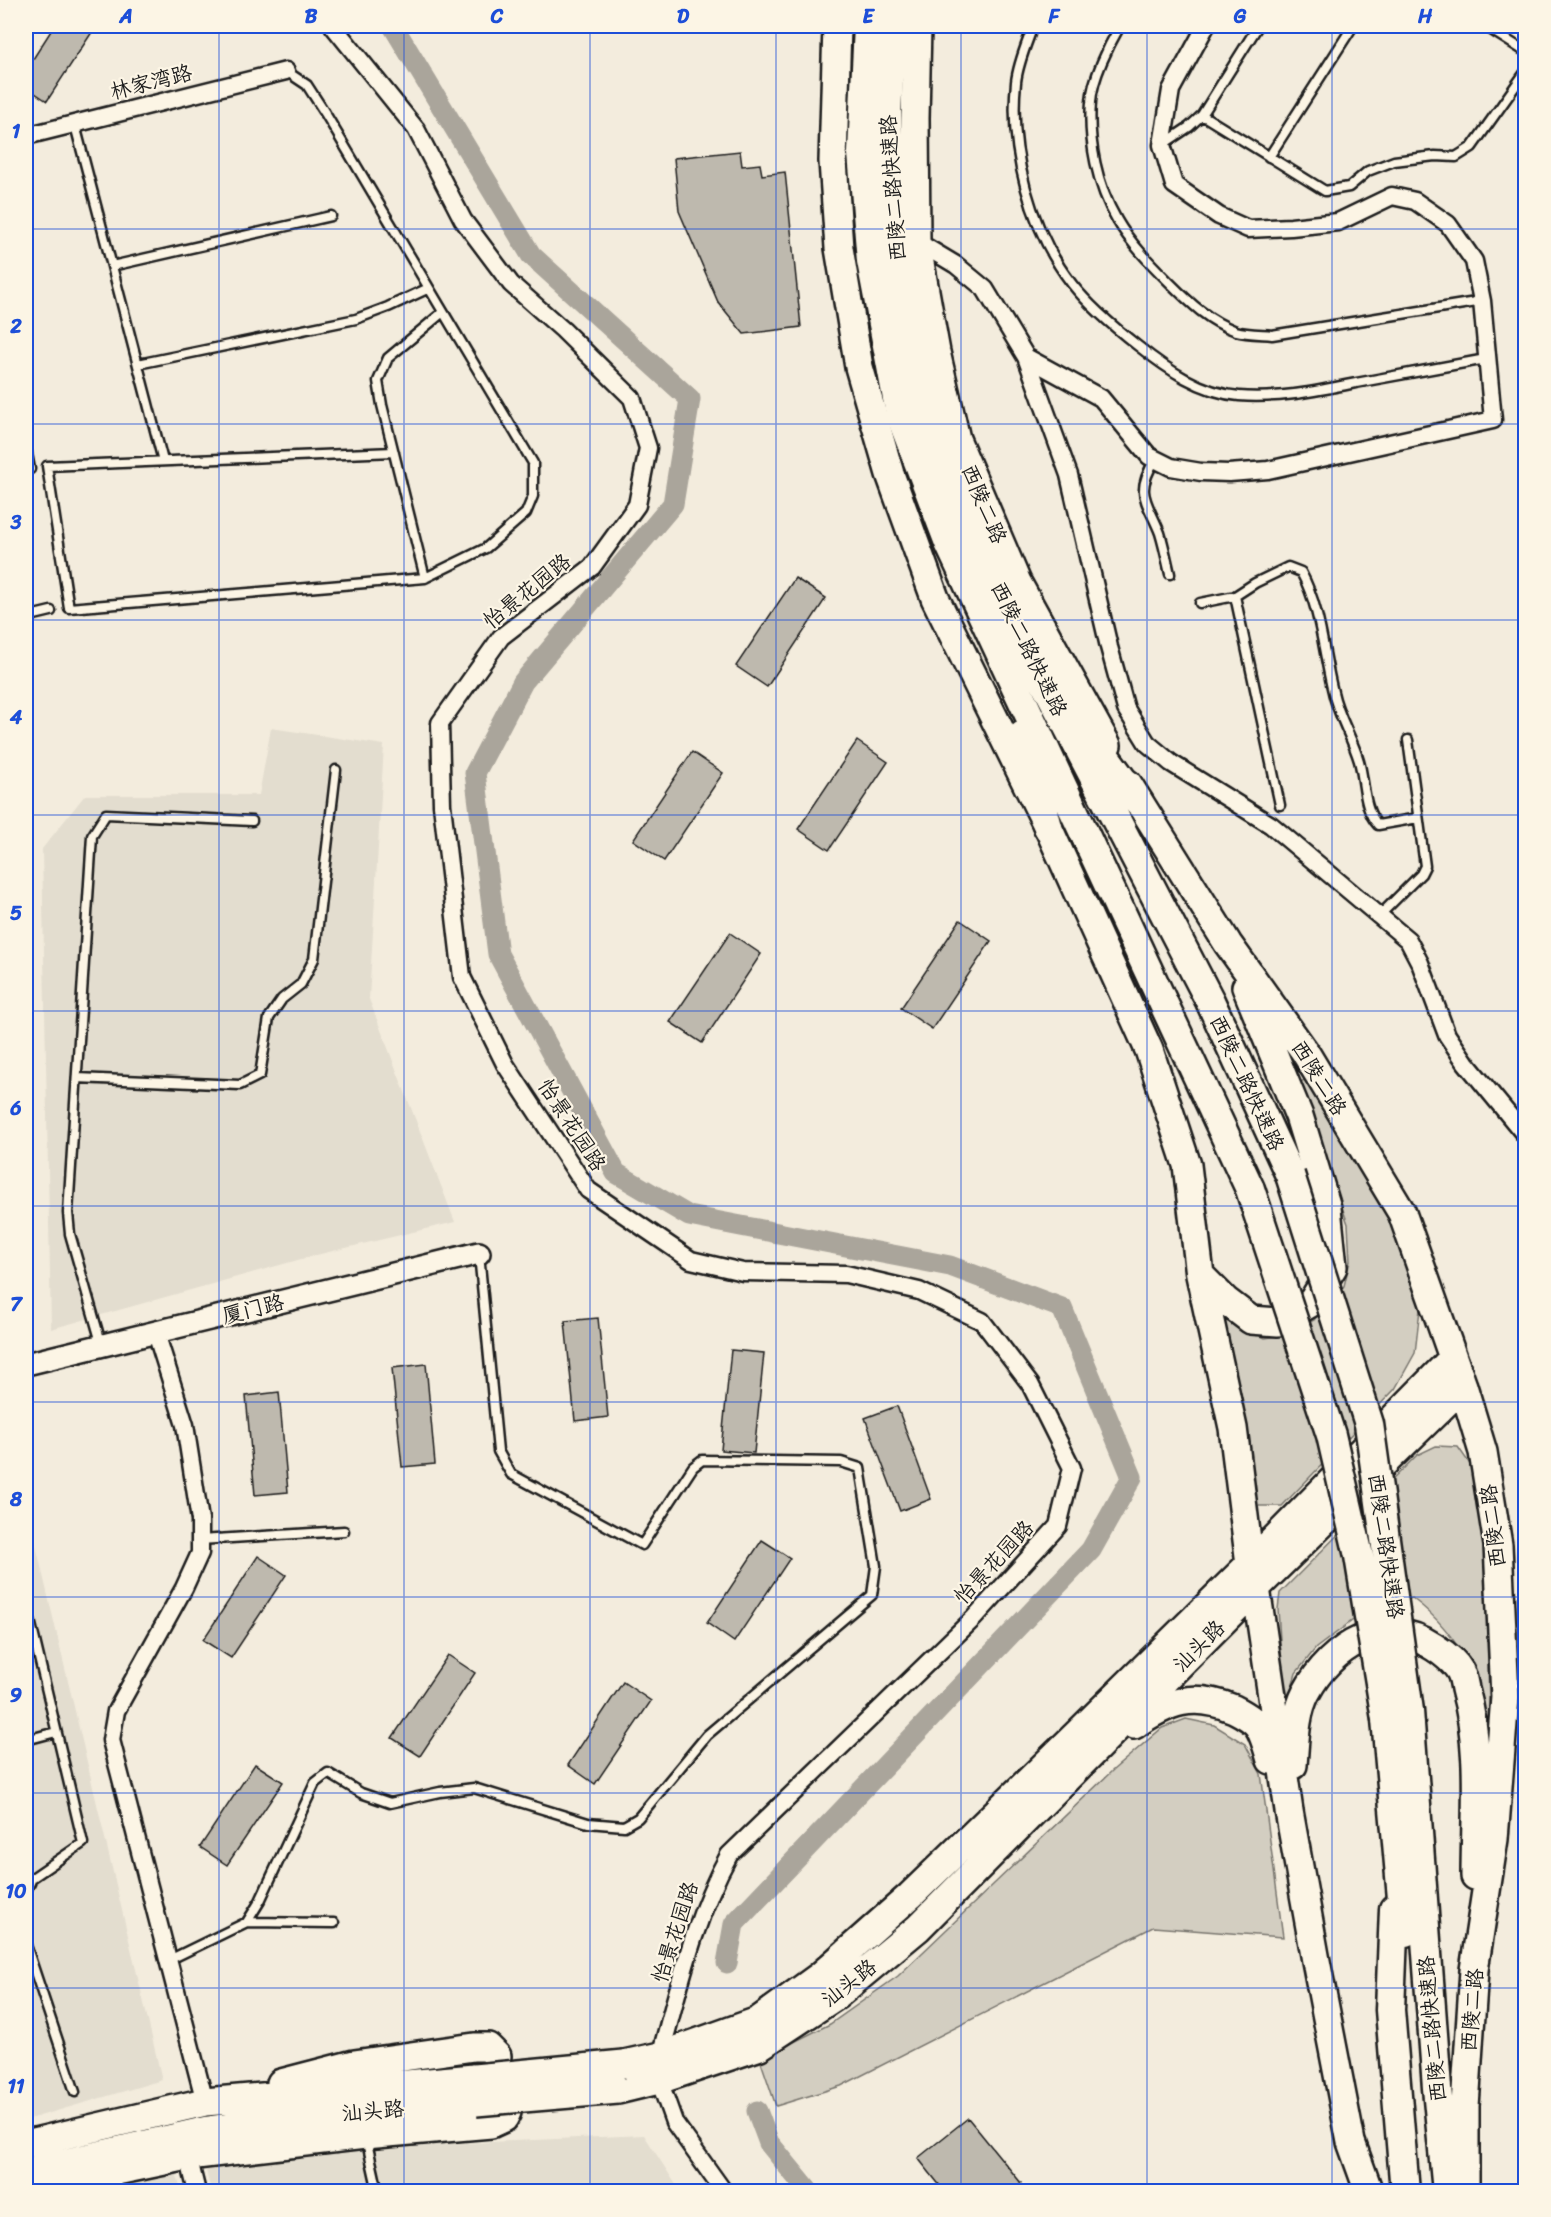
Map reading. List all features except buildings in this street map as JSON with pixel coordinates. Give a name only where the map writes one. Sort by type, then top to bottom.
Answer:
[{"type":"highway","name":"西陵二路快速路","points":[[868,26],[862,153],[871,261],[900,414],[949,543],[1014,652],[1210,1001],[1290,1175],[1369,1424],[1447,2192]]},
{"type":"highway","name":"西陵二路快速路","points":[[892,26],[887,111],[891,203],[909,351],[938,450],[1014,652],[1250,1189],[1331,1435],[1398,1715],[1397,1841],[1430,2192]]},
{"type":"highway","points":[[909,351],[916,241]]},
{"type":"highway","points":[[1014,652],[1048,827]]},
{"type":"highway","points":[[1014,652],[1139,803]]},
{"type":"highway","points":[[1397,1841],[1390,2010],[1405,2192]]},
{"type":"main road","points":[[837,26],[834,161],[838,248],[859,367],[890,474],[935,598],[1048,827],[1149,1050],[1187,1166],[1200,1275],[1233,1428],[1289,1811],[1351,2142],[1370,2192]]},
{"type":"main road","name":"西陵二路","points":[[917,26],[916,241],[936,352],[956,439],[1017,582],[1139,803],[1228,944],[1305,1052],[1402,1213],[1484,1452],[1498,1545],[1505,1697],[1494,1839],[1474,1970],[1464,2106],[1465,2192]]},
{"type":"main road","points":[[1200,1275],[1226,1301],[1251,1320],[1278,1322],[1312,1302],[1333,1267],[1327,1208],[1299,1116],[1228,944]]},
{"type":"main road","name":"汕头路","points":[[26,2144],[205,2102],[475,2090],[621,2077],[760,2046],[836,1996],[918,1928],[1095,1751],[1453,1358]]},
{"type":"main road","name":"汕头路","points":[[659,2068],[758,2021],[820,1976],[910,1896],[1253,1576],[1463,1386]]},
{"type":"main road","points":[[1289,1811],[1296,1725],[1305,1694],[1332,1657],[1358,1639],[1392,1632],[1422,1638],[1440,1651],[1460,1671],[1470,1707],[1474,1742],[1474,1970]]},
{"type":"main road","points":[[1095,1751],[1157,1709],[1190,1700],[1216,1702],[1239,1711],[1260,1727],[1289,1811]]},
{"type":"main road","points":[[205,2102],[354,2064],[474,2047],[488,2047],[497,2056]]},
{"type":"main road","name":"汕头路","points":[[26,2172],[208,2130],[475,2090]]},
{"type":"main road","points":[[26,2190],[188,2156],[365,2135],[491,2124],[504,2118],[507,2112]]},
{"type":"street","name":"怡景花园路","points":[[333,26],[416,129],[463,220],[511,284],[563,330],[632,398],[648,448],[637,505],[592,567],[501,637],[440,723],[442,806],[462,977],[505,1064],[588,1190],[691,1260],[743,1272],[846,1274],[919,1291],[982,1321],[1030,1384],[1072,1468],[1058,1526],[974,1618],[729,1856],[713,1885],[696,1928],[659,2068]]},
{"type":"street","points":[[1026,357],[1101,398],[1149,456],[1155,460],[1201,472],[1229,473],[1268,470],[1493,420],[1482,301],[1474,261],[1448,224],[1415,201],[1392,196],[1338,222],[1248,229],[1219,216],[1174,185],[1161,145],[1171,90],[1206,26]]},
{"type":"street","name":"林家湾路","points":[[26,136],[286,71]]},
{"type":"street","points":[[916,241],[956,265],[985,289],[1026,357],[1069,475],[1109,647],[1126,709],[1147,743],[1171,763],[1271,825],[1408,940],[1420,963],[1447,1035],[1466,1063],[1526,1136]]},
{"type":"street","name":"厦门路","points":[[26,1364],[479,1253]]},
{"type":"street","points":[[156,1333],[185,1425],[200,1520],[200,1553],[184,1588],[116,1711],[111,1740],[170,1960],[205,2102]]},
{"type":"street","points":[[659,2068],[674,2122],[724,2192]]},
{"type":"street","points":[[188,2156],[197,2192]]},
{"type":"lane","points":[[1033,26],[1016,79],[1013,122],[1020,164],[1033,211],[1046,240],[1072,284],[1114,327],[1154,358],[1202,388],[1238,396],[1291,396],[1486,359]]},
{"type":"lane","points":[[1120,26],[1106,50],[1091,100],[1093,145],[1101,186],[1117,221],[1151,264],[1191,304],[1212,320],[1238,332],[1272,335],[1482,301]]},
{"type":"lane","points":[[1161,145],[1189,127],[1202,115],[1258,26]]},
{"type":"lane","points":[[1269,157],[1353,26]]},
{"type":"lane","points":[[1485,26],[1526,51]]},
{"type":"lane","points":[[286,71],[307,86],[325,113],[533,463],[533,496],[526,513],[486,548],[425,578],[69,608],[47,466],[394,452]]},
{"type":"lane","points":[[1202,115],[1325,191],[1349,187],[1368,171],[1394,161],[1435,156],[1456,157],[1472,147],[1526,71]]},
{"type":"lane","points":[[75,125],[163,461]]},
{"type":"lane","points":[[112,266],[331,216]]},
{"type":"lane","points":[[138,364],[356,319],[429,288]]},
{"type":"lane","points":[[425,578],[378,381],[388,358],[443,312]]},
{"type":"lane","points":[[26,448],[30,469]]},
{"type":"lane","points":[[1155,460],[1147,474],[1143,488],[1145,500],[1160,534],[1170,574]]},
{"type":"lane","points":[[1200,603],[1235,597],[1255,583],[1288,567],[1301,572],[1312,592],[1333,693],[1342,723],[1359,760],[1371,817],[1378,825],[1418,818]]},
{"type":"lane","points":[[1235,597],[1280,805]]},
{"type":"lane","points":[[26,617],[51,611]]},
{"type":"lane","points":[[1380,915],[1421,874],[1425,866],[1408,740]]},
{"type":"lane","points":[[77,1078],[240,1085],[260,1075],[269,1018],[282,999],[302,984],[314,959],[336,770]]},
{"type":"lane","points":[[102,1347],[70,1234],[69,1214],[92,836],[106,814],[252,821]]},
{"type":"lane","points":[[247,1922],[260,1901],[315,1783],[328,1773],[362,1793],[390,1803],[440,1792],[474,1788],[588,1823],[624,1826],[638,1818],[707,1735],[872,1595],[876,1566],[860,1468],[841,1462],[702,1460],[693,1467],[642,1545],[511,1474],[498,1451],[479,1253]]},
{"type":"lane","points":[[200,1540],[344,1531]]},
{"type":"lane","points":[[26,1603],[83,1843],[32,1878],[26,1891]]},
{"type":"lane","points":[[26,1740],[56,1732]]},
{"type":"lane","points":[[170,1960],[247,1922],[334,1923]]},
{"type":"lane","points":[[26,1946],[75,2092]]},
{"type":"lane","points":[[365,2135],[378,2192]]},
{"type":"shaded area","points":[[271,728],[384,745],[369,999],[455,1222],[312,1256],[51,1329],[42,849],[85,795],[259,795]]},
{"type":"shaded area","points":[[1310,1076],[1394,1216],[1420,1309],[1415,1353],[1395,1389],[1282,1506],[1257,1506],[1244,1419],[1222,1319],[1265,1338],[1285,1335],[1314,1320],[1344,1286],[1350,1261],[1348,1224],[1298,1084]]},
{"type":"shaded area","points":[[1436,1446],[1458,1447],[1472,1467],[1484,1527],[1490,1736],[1482,1735],[1473,1681],[1458,1647],[1429,1612],[1412,1598],[1356,1618],[1316,1648],[1296,1673],[1290,1695],[1284,1702],[1278,1609],[1280,1593],[1417,1455]]},
{"type":"shaded area","points":[[26,1503],[162,2080],[26,2120]]},
{"type":"shaded area","points":[[1186,1719],[1214,1725],[1245,1744],[1261,1774],[1283,1937],[1153,1927],[841,2086],[776,2106],[760,2059],[830,2024],[898,1976],[1113,1770],[1162,1728]]},
{"type":"shaded area","points":[[644,2135],[680,2191],[211,2192],[206,2170],[378,2147]]},
{"type":"shaded area","points":[[174,2164],[181,2191],[70,2192]]},
{"type":"waterway","points":[[393,26],[531,255],[690,399],[673,504],[523,682],[475,773],[498,954],[616,1173],[689,1216],[950,1266],[1062,1308],[1132,1477],[1091,1550],[734,1924],[727,1963]]},
{"type":"waterway","points":[[757,2111],[769,2143],[809,2192]]}]
